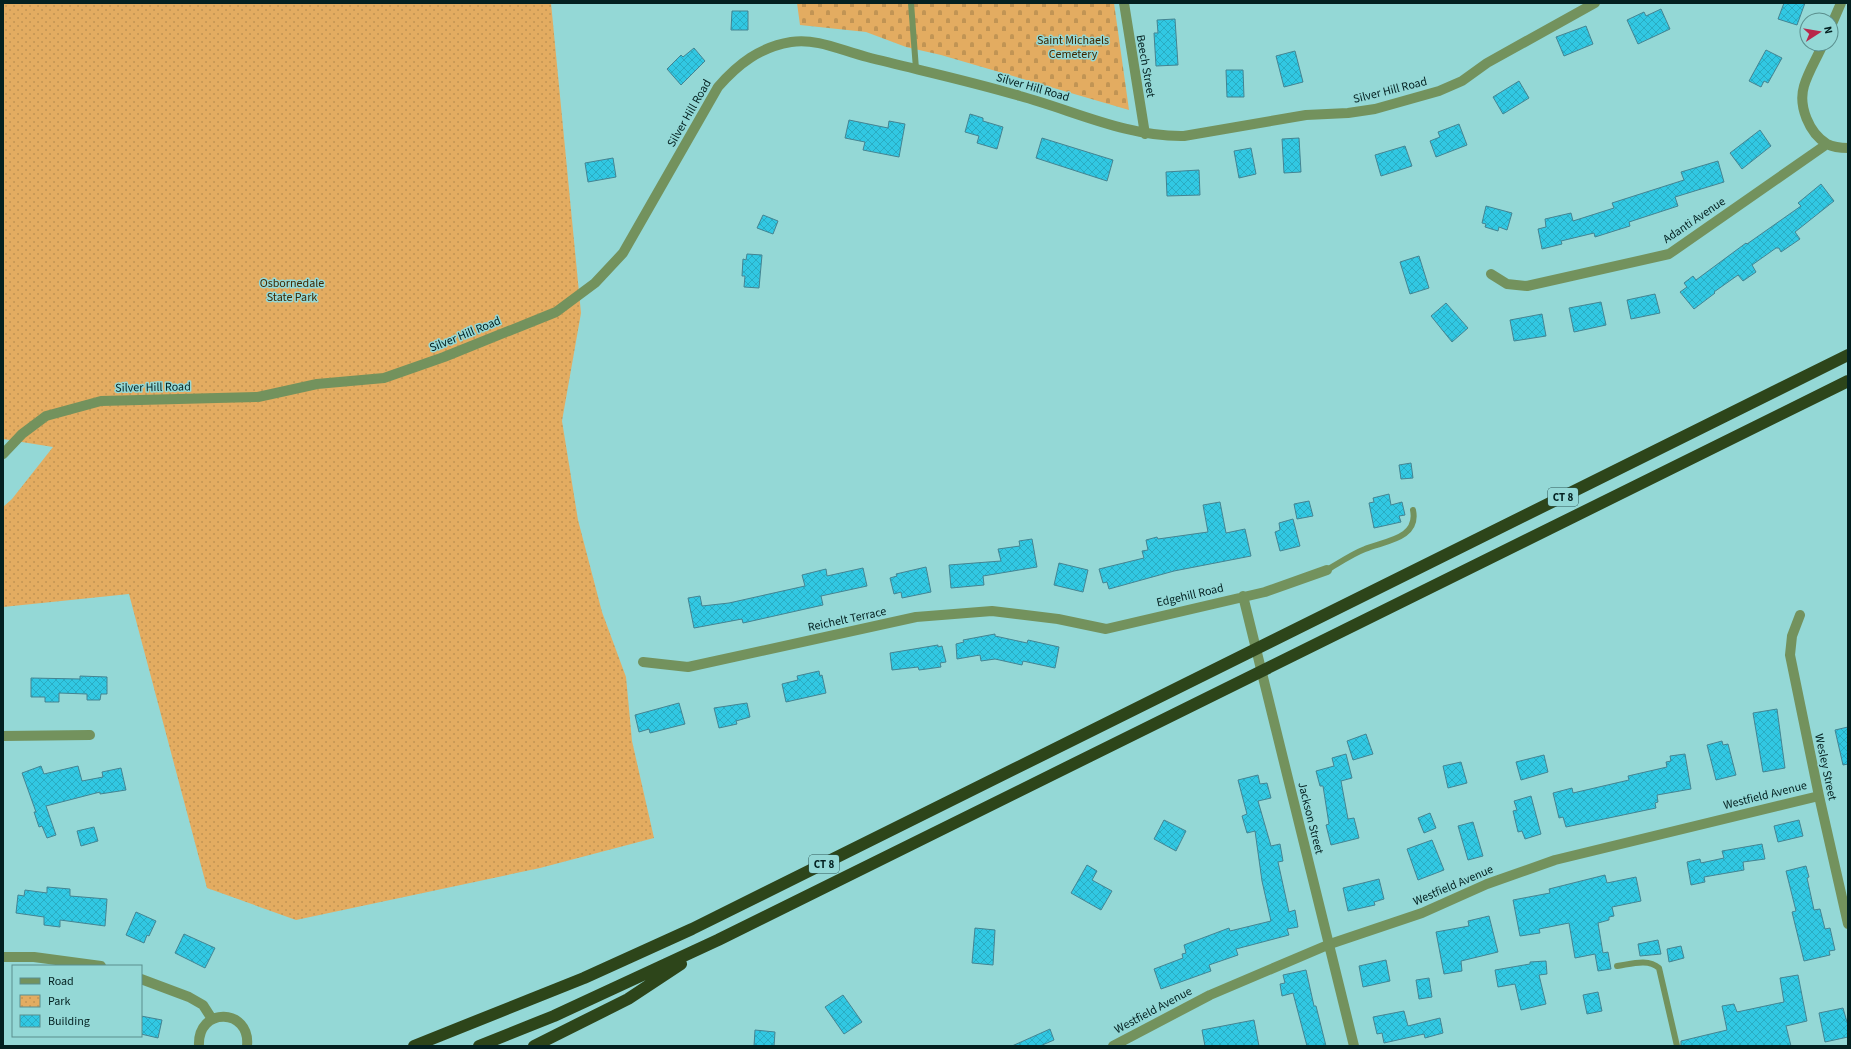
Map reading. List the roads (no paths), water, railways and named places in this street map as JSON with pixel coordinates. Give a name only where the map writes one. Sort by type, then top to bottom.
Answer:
[{"type":"highway","name":"CT 8","points":[[414,1046],[584,978],[692,929],[1848,355]]},
{"type":"highway","name":"CT 8","points":[[479,1046],[554,1016],[718,940],[1848,381]]},
{"type":"highway","points":[[534,1046],[628,999],[718,940]]},
{"type":"street","name":"Beech Street","points":[[1124,3],[1144,134]]},
{"type":"street","name":"Silver Hill Road","points":[[3,454],[22,434],[46,416],[101,401],[258,397],[317,384],[384,378],[444,357],[556,312],[595,283],[623,253],[718,87],[733,70],[753,55],[772,46],[792,42],[809,41],[1019,95],[1059,107],[1093,120],[1144,134],[1184,136],[1306,115],[1348,113],[1375,109],[1416,99],[1462,81],[1487,63],[1595,3]]},
{"type":"street","points":[[1819,52],[1804,86],[1802,98],[1806,118],[1811,127],[1827,144],[1848,148]]},
{"type":"street","name":"Adanti Avenue","points":[[1491,274],[1507,284],[1527,286],[1669,254],[1827,144]]},
{"type":"street","name":"Edgehill Road","points":[[1058,619],[1106,629],[1265,592],[1327,570]]},
{"type":"street","name":"Jackson Street","points":[[1243,596],[1354,1046]]},
{"type":"street","name":"Reichelt Terrace","points":[[643,662],[688,667],[916,617],[992,611],[1058,619]]},
{"type":"street","name":"Wesley Street","points":[[1800,616],[1792,636],[1790,655],[1819,796],[1848,924]]},
{"type":"street","points":[[3,736],[90,735]]},
{"type":"street","name":"Westfield Avenue","points":[[1113,1046],[1210,995],[1330,944],[1422,913],[1487,884],[1555,860],[1819,796]]},
{"type":"street","points":[[3,957],[34,957],[94,965]]},
{"type":"street","points":[[142,979],[203,1005],[212,1019]]},
{"type":"street","points":[[199,1046],[201,1031],[212,1019],[228,1017],[235,1020],[246,1032],[247,1046]]},
{"type":"lane","points":[[911,3],[916,69]]},
{"type":"lane","points":[[1327,570],[1364,549],[1392,541],[1406,532],[1412,526],[1415,519],[1413,510]]},
{"type":"lane","points":[[1618,966],[1647,962],[1654,963],[1659,968],[1677,1046]]},
{"type":"park label","name":"Saint Michaels Cemetery","points":[[1073,47]]},
{"type":"park label","name":"Osbornedale State Park","points":[[292,290]]}]
